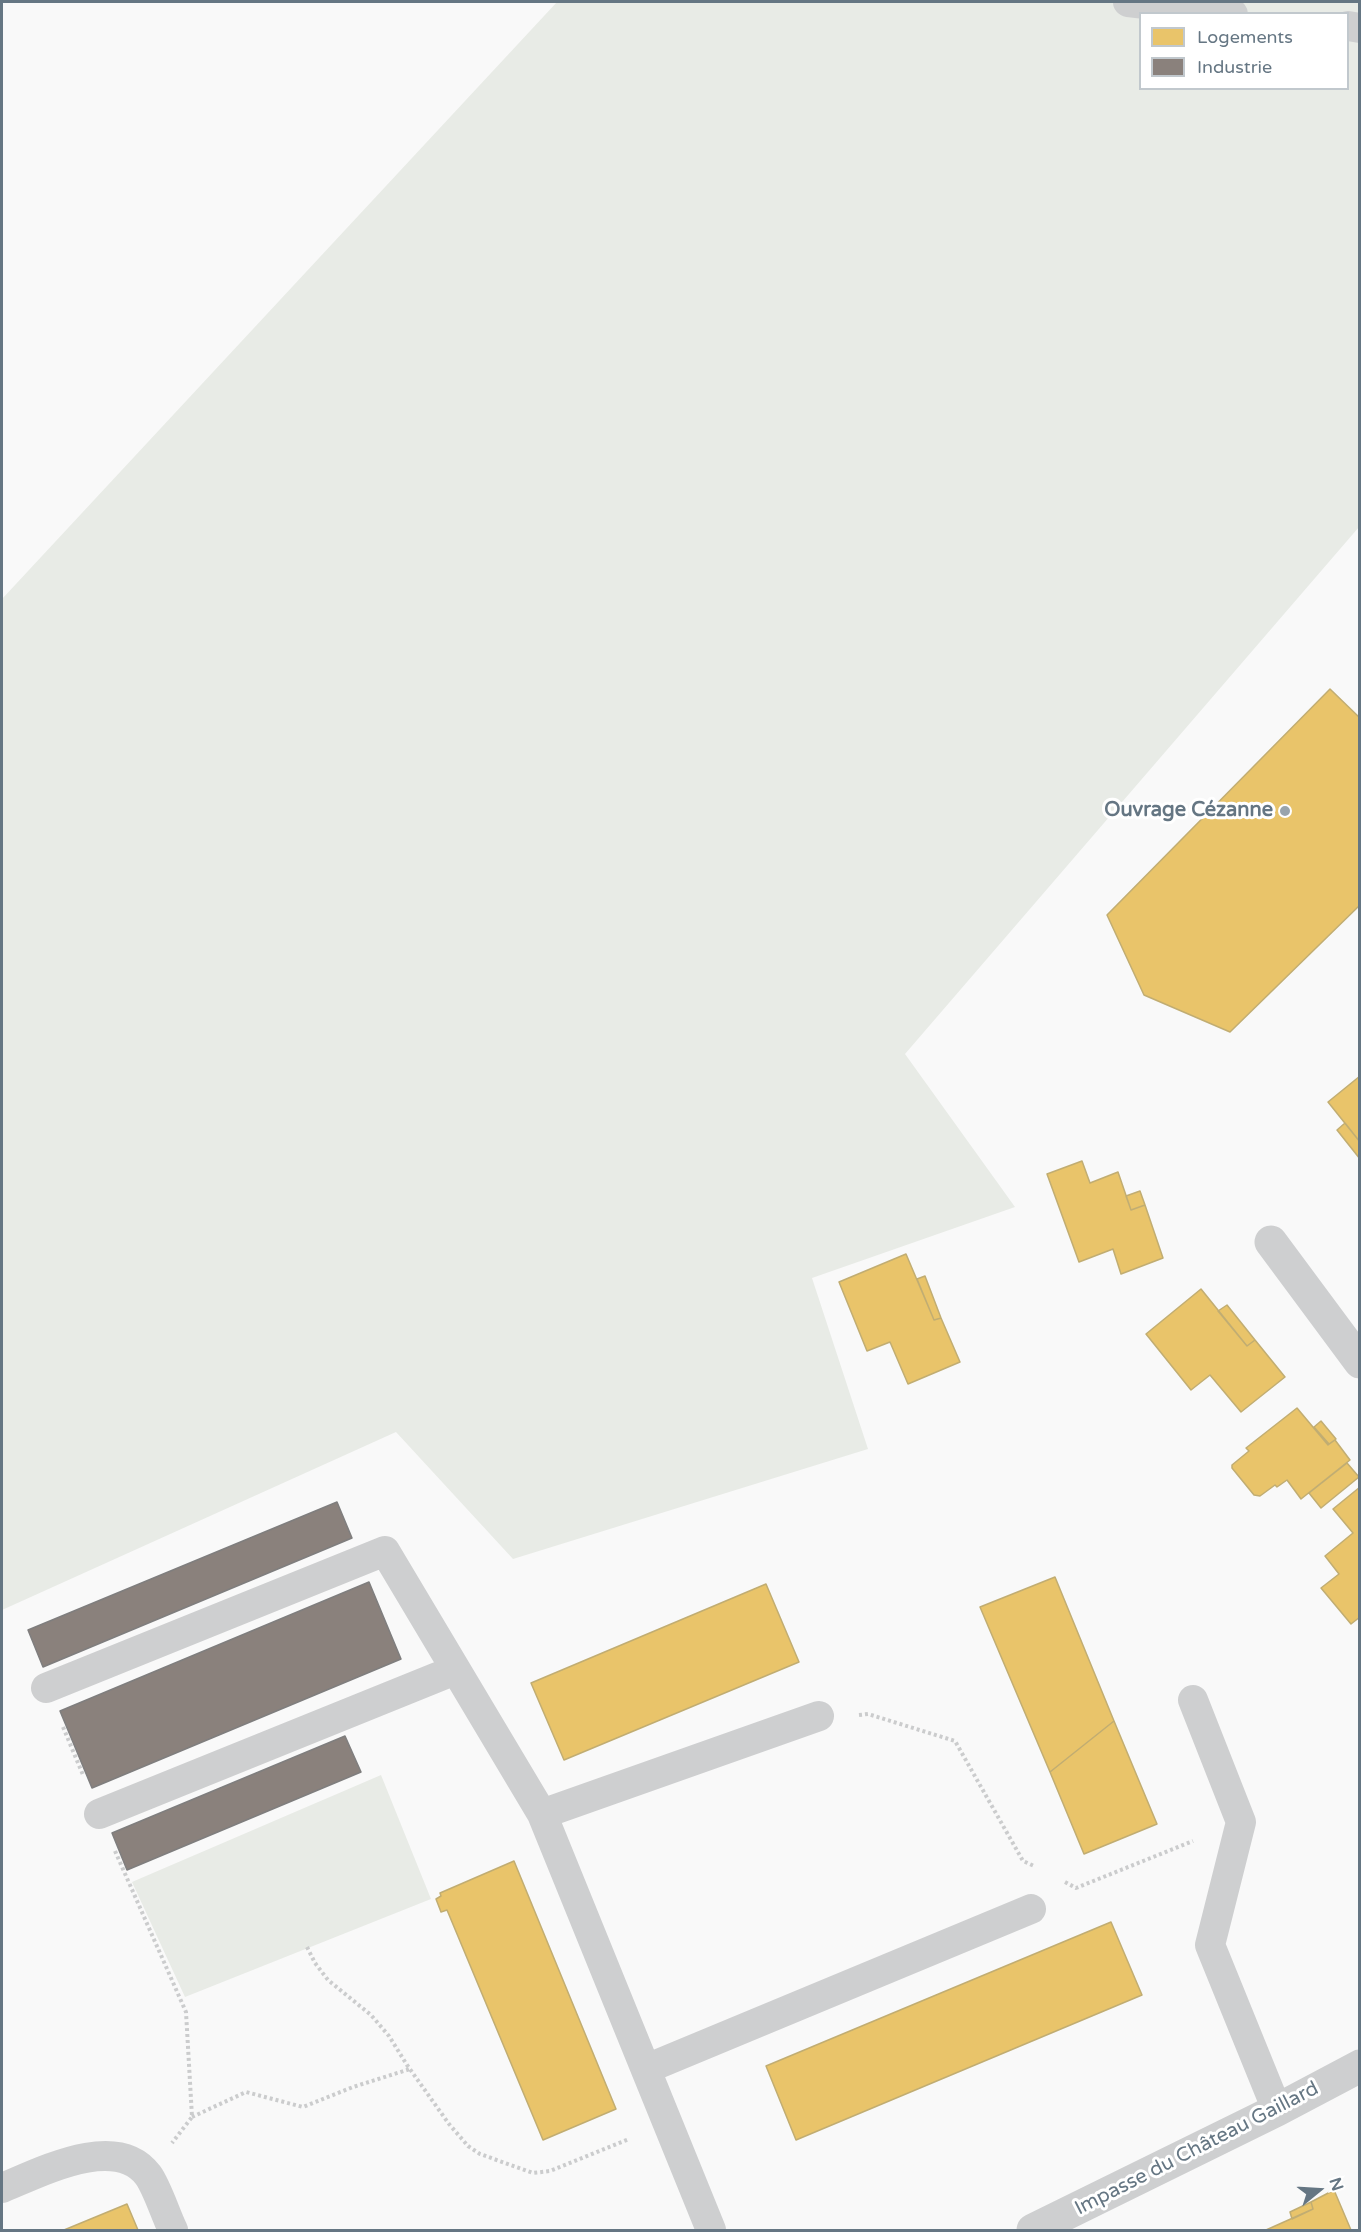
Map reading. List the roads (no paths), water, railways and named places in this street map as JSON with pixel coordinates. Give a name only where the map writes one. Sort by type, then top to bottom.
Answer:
[{"type":"street","points":[[1271,1242],[1359,1362]]},
{"type":"street","name":"Impasse du Château Gaillard","points":[[1033,2230],[1277,2110],[1359,2066]]},
{"type":"lane","points":[[1128,2],[1216,12]]},
{"type":"lane","points":[[46,1688],[385,1551],[542,1814],[711,2230]]},
{"type":"lane","points":[[99,1814],[455,1670]]},
{"type":"lane","points":[[1193,1700],[1241,1822],[1210,1945],[1277,2110]]},
{"type":"lane","points":[[542,1814],[819,1716]]},
{"type":"lane","points":[[646,2069],[1031,1909]]},
{"type":"lane","points":[[2,2188],[74,2160],[101,2155],[116,2157],[136,2164],[149,2175],[173,2230]]},
{"type":"place","name":"Ouvrage Cézanne","points":[[1285,811]]}]
